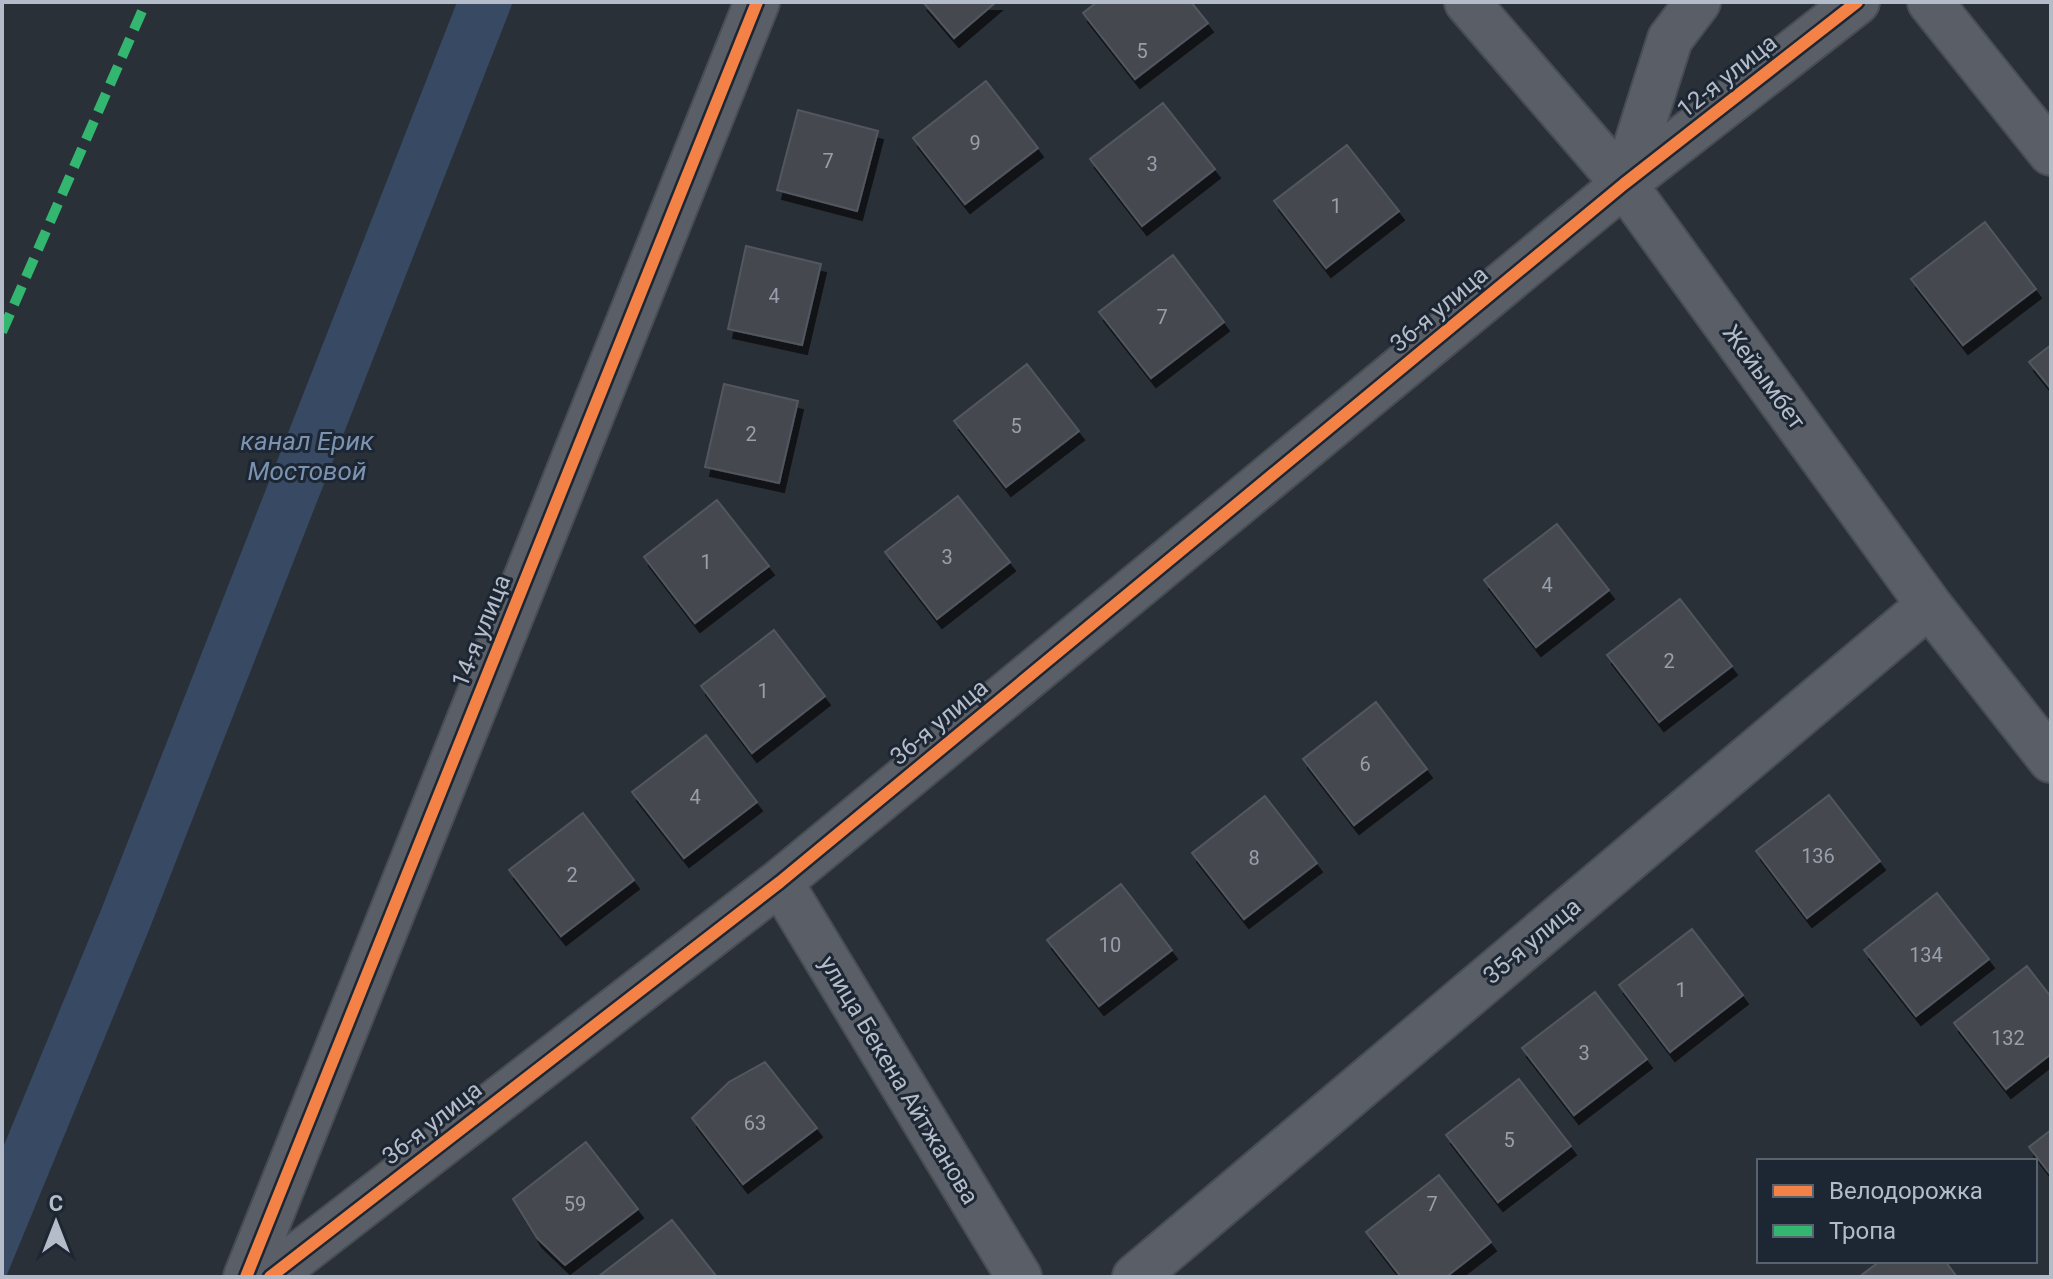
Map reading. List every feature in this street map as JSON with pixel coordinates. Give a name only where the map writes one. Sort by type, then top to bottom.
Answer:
[{"type":"street","name":"14-я улица","points":[[246,1277],[757,2]]},
{"type":"street","name":"Жейымбет","points":[[1467,2],[1624,184],[1929,605],[2051,760]]},
{"type":"street","points":[[1624,184],[1670,39],[1698,2]]},
{"type":"street","name":"12-я улица","points":[[1624,184],[1857,2]]},
{"type":"street","points":[[1930,2],[2051,153]]},
{"type":"street","name":"36-я улица","points":[[270,1277],[780,882],[1624,184]]},
{"type":"street","name":"35-я улица","points":[[1135,1277],[1929,605]]},
{"type":"street","name":"улица Бекена Айтжанова","points":[[780,882],[1019,1277]]},
{"type":"water","name":"канал Ерик Мостовой","points":[[457,2],[513,2],[149,930],[6,1277],[2,1277],[2,1150],[101,910]]},
{"type":"building","points":[[923,2],[996,2],[954,38]]},
{"type":"building","points":[[1097,2],[1191,2],[1208,23],[1135,79],[1083,13]]},
{"type":"building","points":[[986,81],[1038,148],[965,204],[913,138]]},
{"type":"building","points":[[1163,103],[1215,169],[1142,226],[1090,159]]},
{"type":"building","points":[[798,110],[878,131],[857,211],[777,190]]},
{"type":"building","points":[[1347,145],[1399,211],[1326,268],[1274,201]]},
{"type":"building","points":[[1985,222],[2036,289],[1963,345],[1911,279]]},
{"type":"building","points":[[746,246],[821,264],[802,345],[728,329]]},
{"type":"building","points":[[1173,255],[1224,322],[1151,378],[1099,312]]},
{"type":"building","points":[[2051,345],[2051,389],[2029,362]]},
{"type":"building","points":[[1027,364],[1079,431],[1006,487],[954,421]]},
{"type":"building","points":[[724,384],[798,401],[779,483],[705,467]]},
{"type":"building","points":[[958,496],[1010,562],[937,619],[885,552]]},
{"type":"building","points":[[717,500],[769,566],[695,623],[644,557]]},
{"type":"building","points":[[1557,524],[1609,590],[1536,647],[1484,580]]},
{"type":"building","points":[[1680,599],[1732,666],[1659,722],[1607,655]]},
{"type":"building","points":[[774,630],[825,696],[752,753],[701,686]]},
{"type":"building","points":[[1376,702],[1427,769],[1354,825],[1303,759]]},
{"type":"building","points":[[706,735],[757,802],[684,858],[632,792]]},
{"type":"building","points":[[1829,795],[1880,861],[1807,918],[1756,851]]},
{"type":"building","points":[[1265,796],[1317,863],[1244,919],[1192,853]]},
{"type":"building","points":[[583,813],[634,880],[561,936],[509,870]]},
{"type":"building","points":[[1121,884],[1172,950],[1099,1006],[1047,940]]},
{"type":"building","points":[[1937,893],[1989,959],[1916,1016],[1864,950]]},
{"type":"building","points":[[1692,929],[1743,995],[1670,1052],[1619,985]]},
{"type":"building","points":[[2027,966],[2051,997],[2051,1054],[2006,1089],[1954,1023]]},
{"type":"building","points":[[1595,992],[1647,1059],[1574,1115],[1522,1048]]},
{"type":"building","points":[[765,1062],[817,1128],[743,1184],[692,1118],[729,1082]]},
{"type":"building","points":[[1519,1079],[1571,1146],[1498,1202],[1446,1135]]},
{"type":"building","points":[[2051,1130],[2051,1175],[2029,1147]]},
{"type":"building","points":[[586,1142],[638,1209],[565,1265],[537,1238],[513,1199]]},
{"type":"building","points":[[1439,1175],[1491,1242],[1446,1277],[1401,1277],[1366,1232]]},
{"type":"building","points":[[672,1220],[717,1277],[599,1276]]},
{"type":"building","points":[[1877,1263],[1946,1263],[1957,1277],[1859,1277]]},
{"type":"marked path","points":[[2,332],[146,2]]},
{"type":"cycle path","points":[[246,1277],[757,2]]},
{"type":"cycle path","points":[[270,1277],[780,882],[1624,184],[1857,2]]}]
